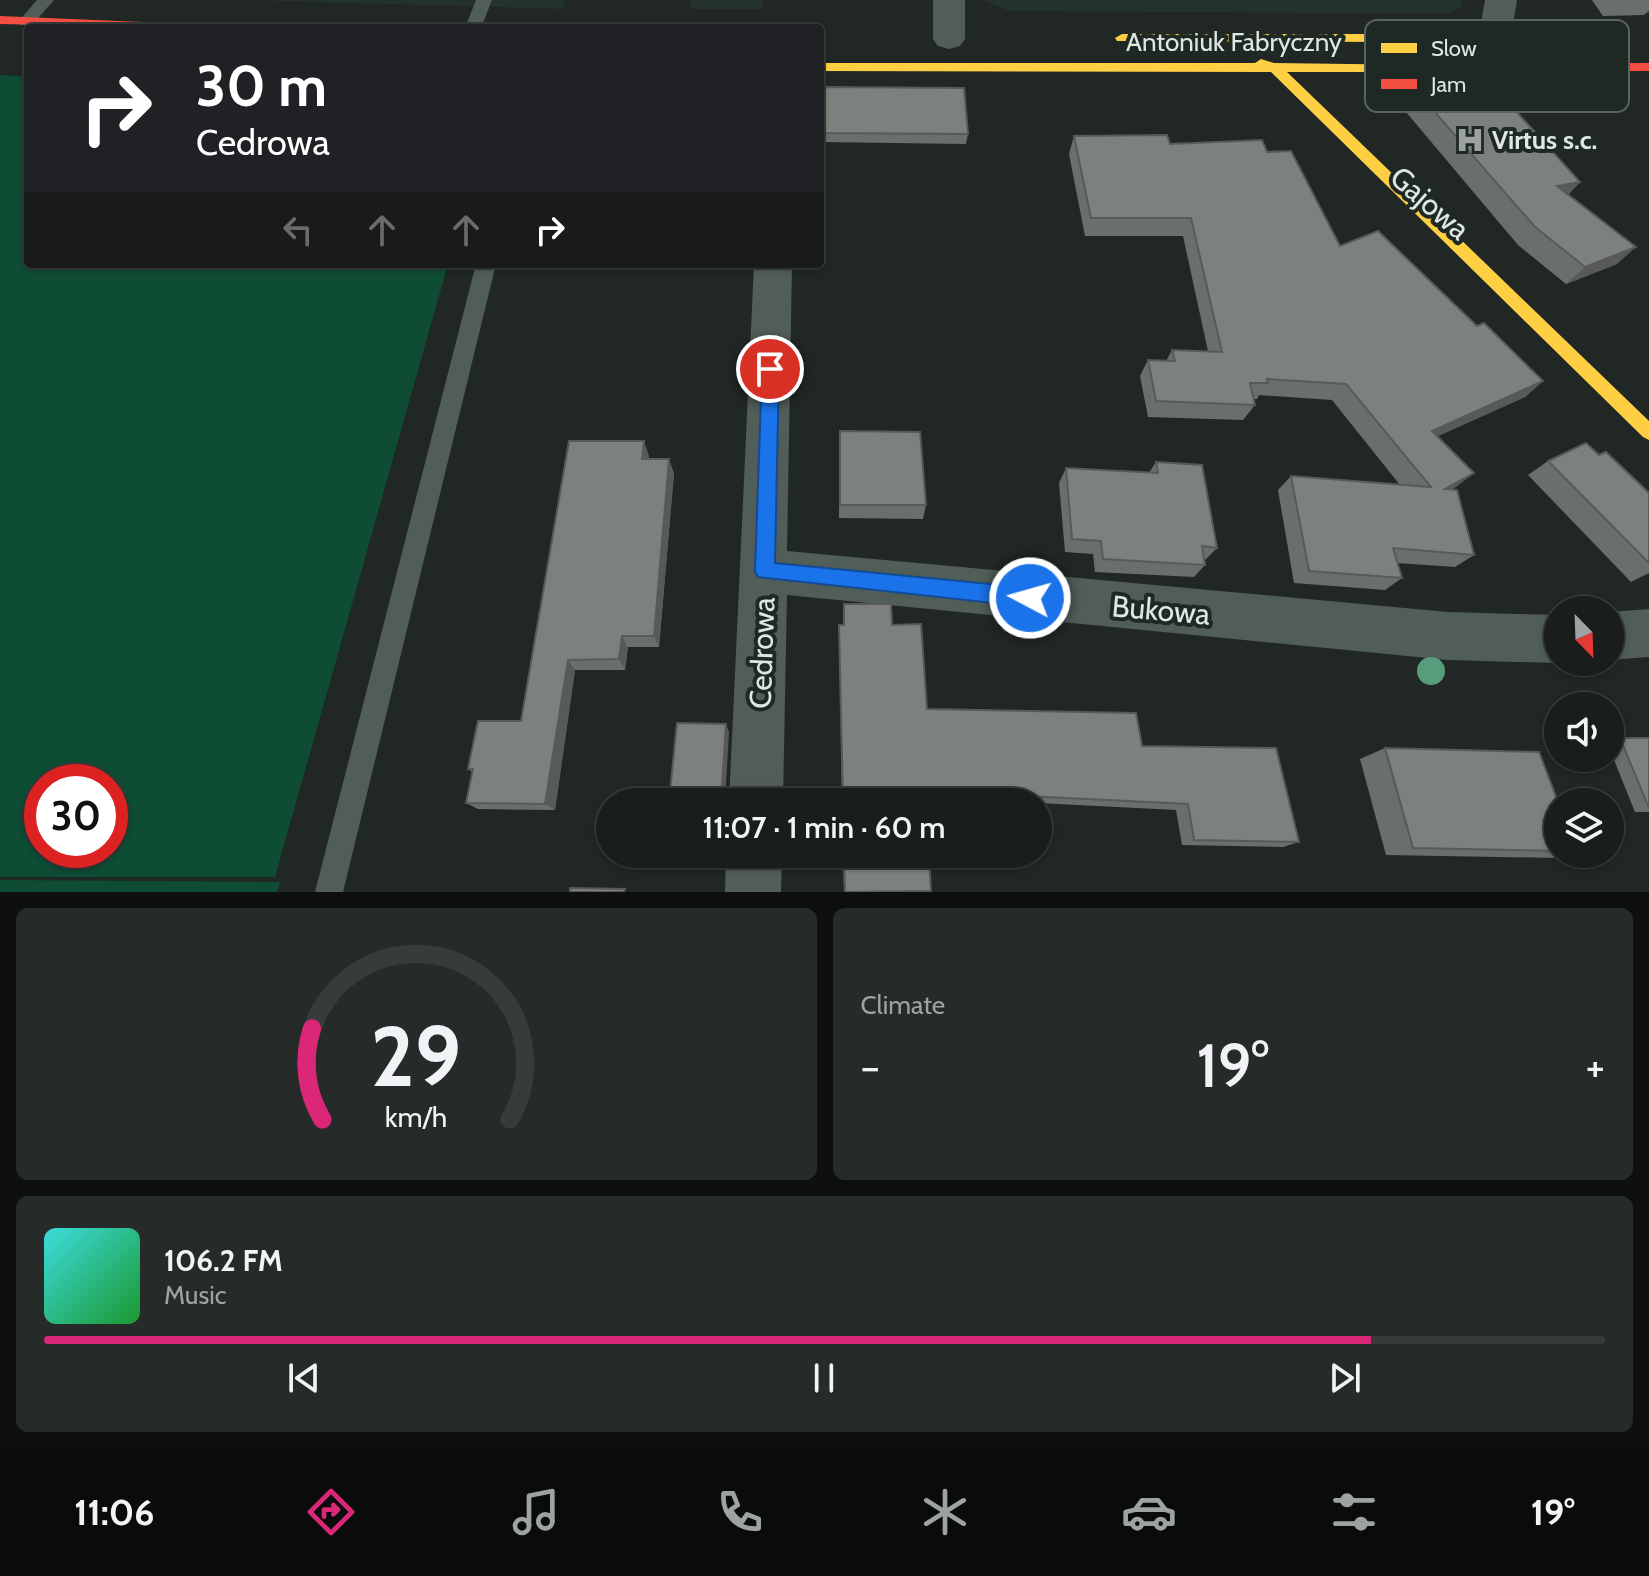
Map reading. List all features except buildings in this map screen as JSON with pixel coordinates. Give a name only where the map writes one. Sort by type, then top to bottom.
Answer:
[{"type":"main road","points":[[0,20],[81,24]]},
{"type":"main road","name":"Antoniuk Fabryczny","points":[[1102,38],[1365,38]]},
{"type":"main road","points":[[1178,38],[1221,49],[1276,69]]},
{"type":"main road","name":"Antoniuk Fabryczny","points":[[824,67],[1276,69],[1365,59]]},
{"type":"main road","name":"Antoniuk Fabryczny","points":[[1629,64],[1649,67]]},
{"type":"main road","points":[[1214,69],[1252,84]]},
{"type":"main road","name":"Gajowa","points":[[1276,69],[1649,432]]},
{"type":"main road","name":"Gajowa","points":[[1397,212],[1603,389]]},
{"type":"street","points":[[949,0],[949,39]]},
{"type":"street","points":[[1499,20],[1501,0]]},
{"type":"street","name":"Cedrowa","points":[[757,788],[773,268]]},
{"type":"street","name":"Bukowa","points":[[765,571],[1434,635],[1544,639]]},
{"type":"street","points":[[1624,635],[1649,633]]},
{"type":"street","points":[[753,892],[754,868]]},
{"type":"lane","points":[[26,22],[46,0]]},
{"type":"lane","points":[[475,24],[484,0]]},
{"type":"lane","points":[[329,892],[485,268]]},
{"type":"shaded area","points":[[246,0],[565,0],[563,9]]},
{"type":"shaded area","points":[[691,0],[763,0],[762,9],[691,9]]},
{"type":"shaded area","points":[[982,0],[1462,0],[1461,6],[1450,14],[1009,11]]},
{"type":"green space","points":[[0,75],[24,77],[24,268],[447,268],[275,877],[0,877]]},
{"type":"green space","points":[[0,880],[280,882],[277,892],[0,892]]},
{"type":"traffic: slow","points":[[1122,38],[1365,38]]},
{"type":"traffic: slow","points":[[1261,63],[1276,69],[1339,128],[1649,432]]},
{"type":"traffic: slow","points":[[824,67],[1365,68]]},
{"type":"traffic: jam","points":[[0,20],[95,24]]},
{"type":"traffic: jam","points":[[1629,67],[1649,67]]},
{"type":"place","name":"Virtus s.c.","points":[[1470,140]]},
{"type":"route","points":[[770,369],[765,571],[1030,598]]}]
